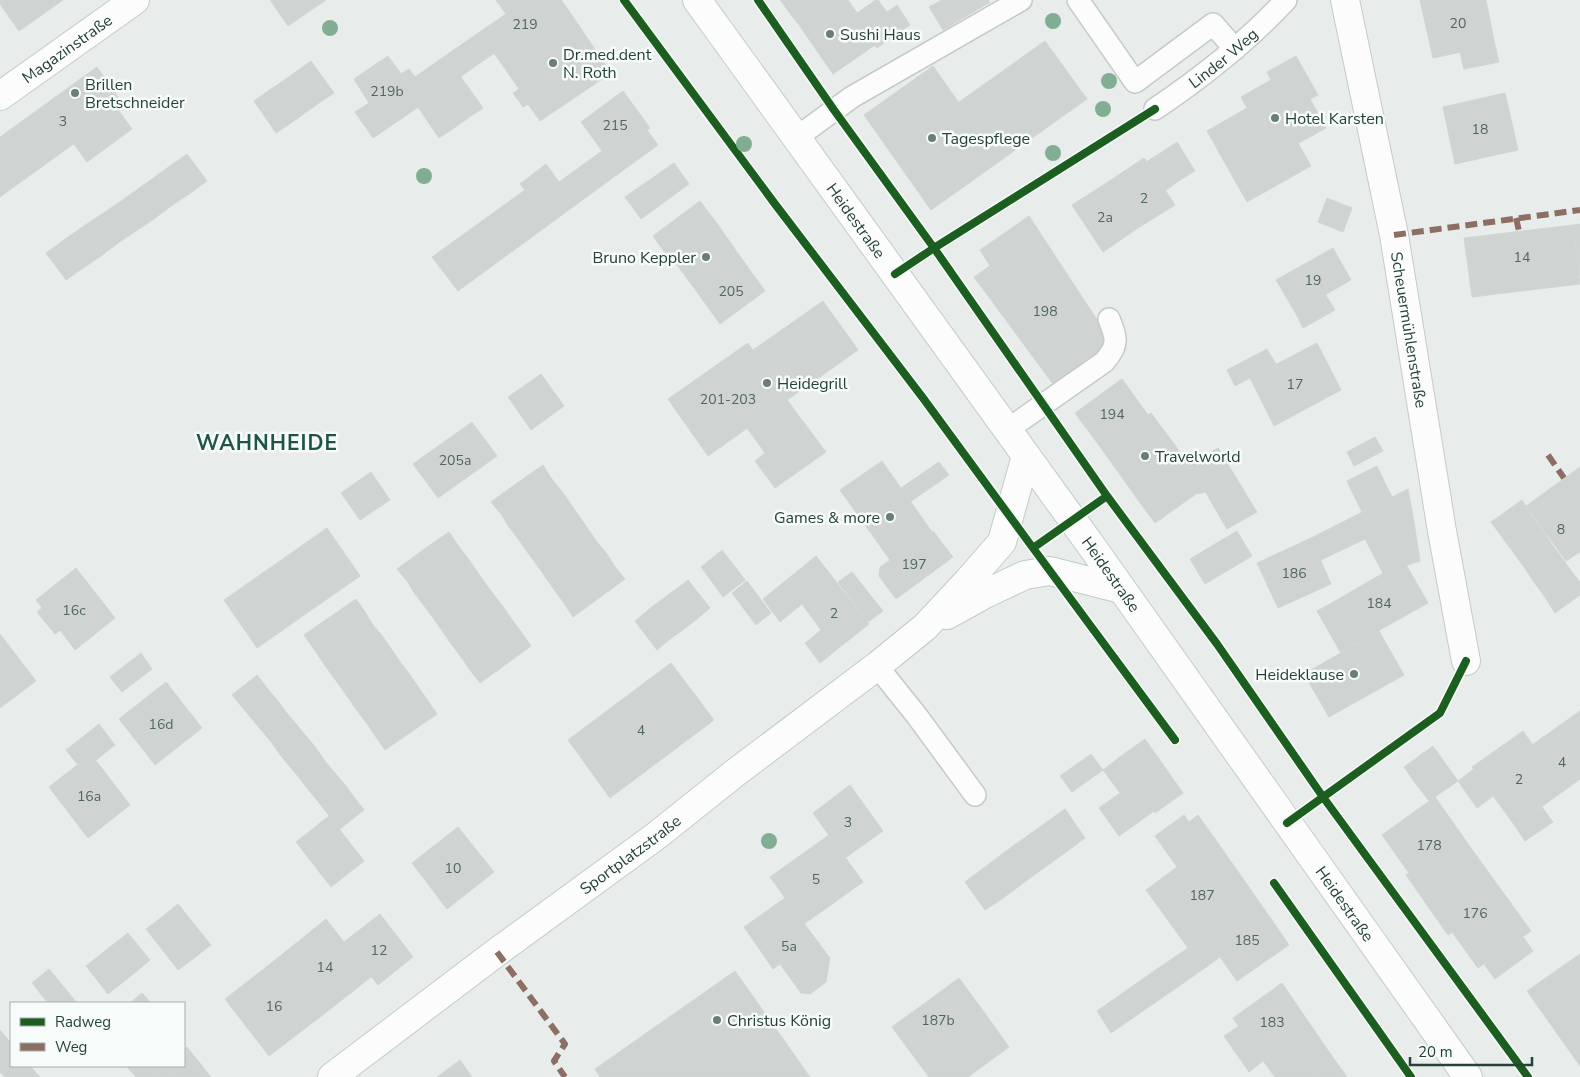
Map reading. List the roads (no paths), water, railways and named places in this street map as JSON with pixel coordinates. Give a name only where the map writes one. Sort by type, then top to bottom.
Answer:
[{"type":"main road","name":"Magazinstraße","points":[[0,96],[135,0]]},
{"type":"main road","name":"Heidestraße","points":[[697,0],[1026,456],[1468,1077]]},
{"type":"main road","name":"Scheuermühlenstraße","points":[[1345,0],[1394,235],[1442,531],[1466,661]]},
{"type":"main road","points":[[925,627],[1002,542],[1026,456]]},
{"type":"main road","points":[[925,627],[985,594],[1025,575],[1050,571],[1121,589]]},
{"type":"main road","name":"Sportplatzstraße","points":[[332,1077],[497,952],[642,847],[925,627]]},
{"type":"lane","points":[[1078,0],[1135,82],[1213,24],[1235,49]]},
{"type":"lane","name":"Linder Weg","points":[[1155,109],[1197,81],[1260,28],[1283,1]]},
{"type":"lane","points":[[796,138],[852,97],[1013,5]]},
{"type":"lane","points":[[1007,430],[1104,362],[1113,352],[1115,343],[1114,331],[1109,319]]},
{"type":"lane","points":[[876,666],[975,794]]},
{"type":"place","name":"Sushi Haus","points":[[830,34]]},
{"type":"place","name":"Dr.med.dent N. Roth","points":[[553,63]]},
{"type":"place","name":"Brillen Bretschneider","points":[[75,93]]},
{"type":"place","name":"Hotel Karsten","points":[[1275,118]]},
{"type":"place","name":"Tagespflege","points":[[932,138]]},
{"type":"place","name":"Bruno Keppler","points":[[706,257]]},
{"type":"place","name":"Heidegrill","points":[[767,383]]},
{"type":"place","name":"Travelworld","points":[[1145,456]]},
{"type":"place","name":"Games & more","points":[[890,517]]},
{"type":"place","name":"Heideklause","points":[[1354,674]]},
{"type":"place","name":"Christus König","points":[[717,1020]]},
{"type":"district","name":"WAHNHEIDE","points":[[267,443]]}]
